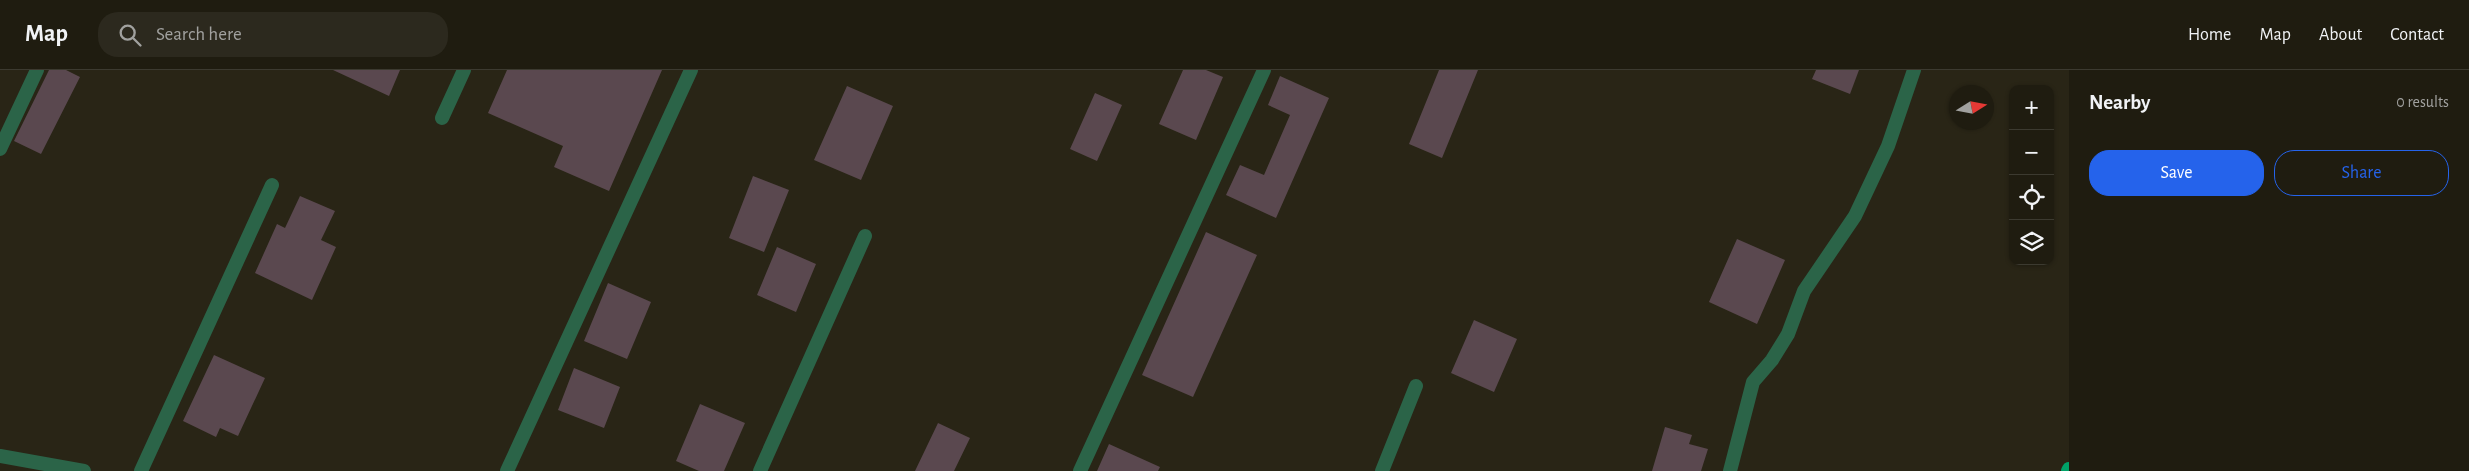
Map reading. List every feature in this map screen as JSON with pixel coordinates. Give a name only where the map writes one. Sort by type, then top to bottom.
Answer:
[{"type":"street","points":[[0,149],[37,70]]},
{"type":"street","points":[[442,118],[464,70]]},
{"type":"street","points":[[507,471],[691,70]]},
{"type":"street","points":[[1080,471],[1264,70]]},
{"type":"street","points":[[1730,471],[1753,382],[1772,360],[1788,334],[1804,291],[1854,216],[1888,146],[1914,70]]},
{"type":"street","points":[[141,471],[272,184]]},
{"type":"street","points":[[760,471],[865,236]]},
{"type":"street","points":[[1382,471],[1416,386]]},
{"type":"street","points":[[0,456],[84,471]]},
{"type":"building","points":[[49,70],[66,70],[80,77],[41,154],[14,141]]},
{"type":"building","points":[[333,70],[400,70],[389,96]]},
{"type":"building","points":[[507,70],[662,70],[609,191],[554,167],[563,146],[488,113]]},
{"type":"building","points":[[1183,70],[1206,70],[1223,77],[1196,140],[1159,124]]},
{"type":"building","points":[[1439,70],[1478,70],[1442,158],[1409,144]]},
{"type":"building","points":[[1816,70],[1859,70],[1850,94],[1812,79]]},
{"type":"building","points":[[1280,76],[1329,98],[1276,218],[1226,195],[1240,165],[1264,175],[1290,115],[1268,105]]},
{"type":"building","points":[[847,86],[893,106],[861,180],[814,160]]},
{"type":"building","points":[[1095,93],[1122,105],[1097,161],[1070,149]]},
{"type":"building","points":[[753,176],[789,190],[764,252],[729,238]]},
{"type":"building","points":[[300,196],[335,211],[321,240],[336,247],[312,300],[255,273],[277,224],[285,228]]},
{"type":"building","points":[[1206,232],[1257,255],[1193,397],[1142,375]]},
{"type":"building","points":[[1737,239],[1785,260],[1757,324],[1709,302]]},
{"type":"building","points":[[777,247],[816,264],[796,312],[757,295]]},
{"type":"building","points":[[608,283],[651,302],[627,359],[584,341]]},
{"type":"building","points":[[1474,320],[1517,339],[1494,392],[1451,373]]},
{"type":"building","points":[[214,355],[265,378],[238,436],[220,428],[216,437],[183,421]]},
{"type":"building","points":[[574,368],[620,387],[604,428],[558,410]]},
{"type":"building","points":[[700,404],[745,423],[724,471],[699,471],[676,461]]},
{"type":"building","points":[[938,423],[970,438],[954,471],[915,471]]},
{"type":"building","points":[[1665,427],[1692,435],[1689,444],[1708,449],[1701,471],[1652,471]]},
{"type":"building","points":[[1109,444],[1160,467],[1158,471],[1097,471]]}]
